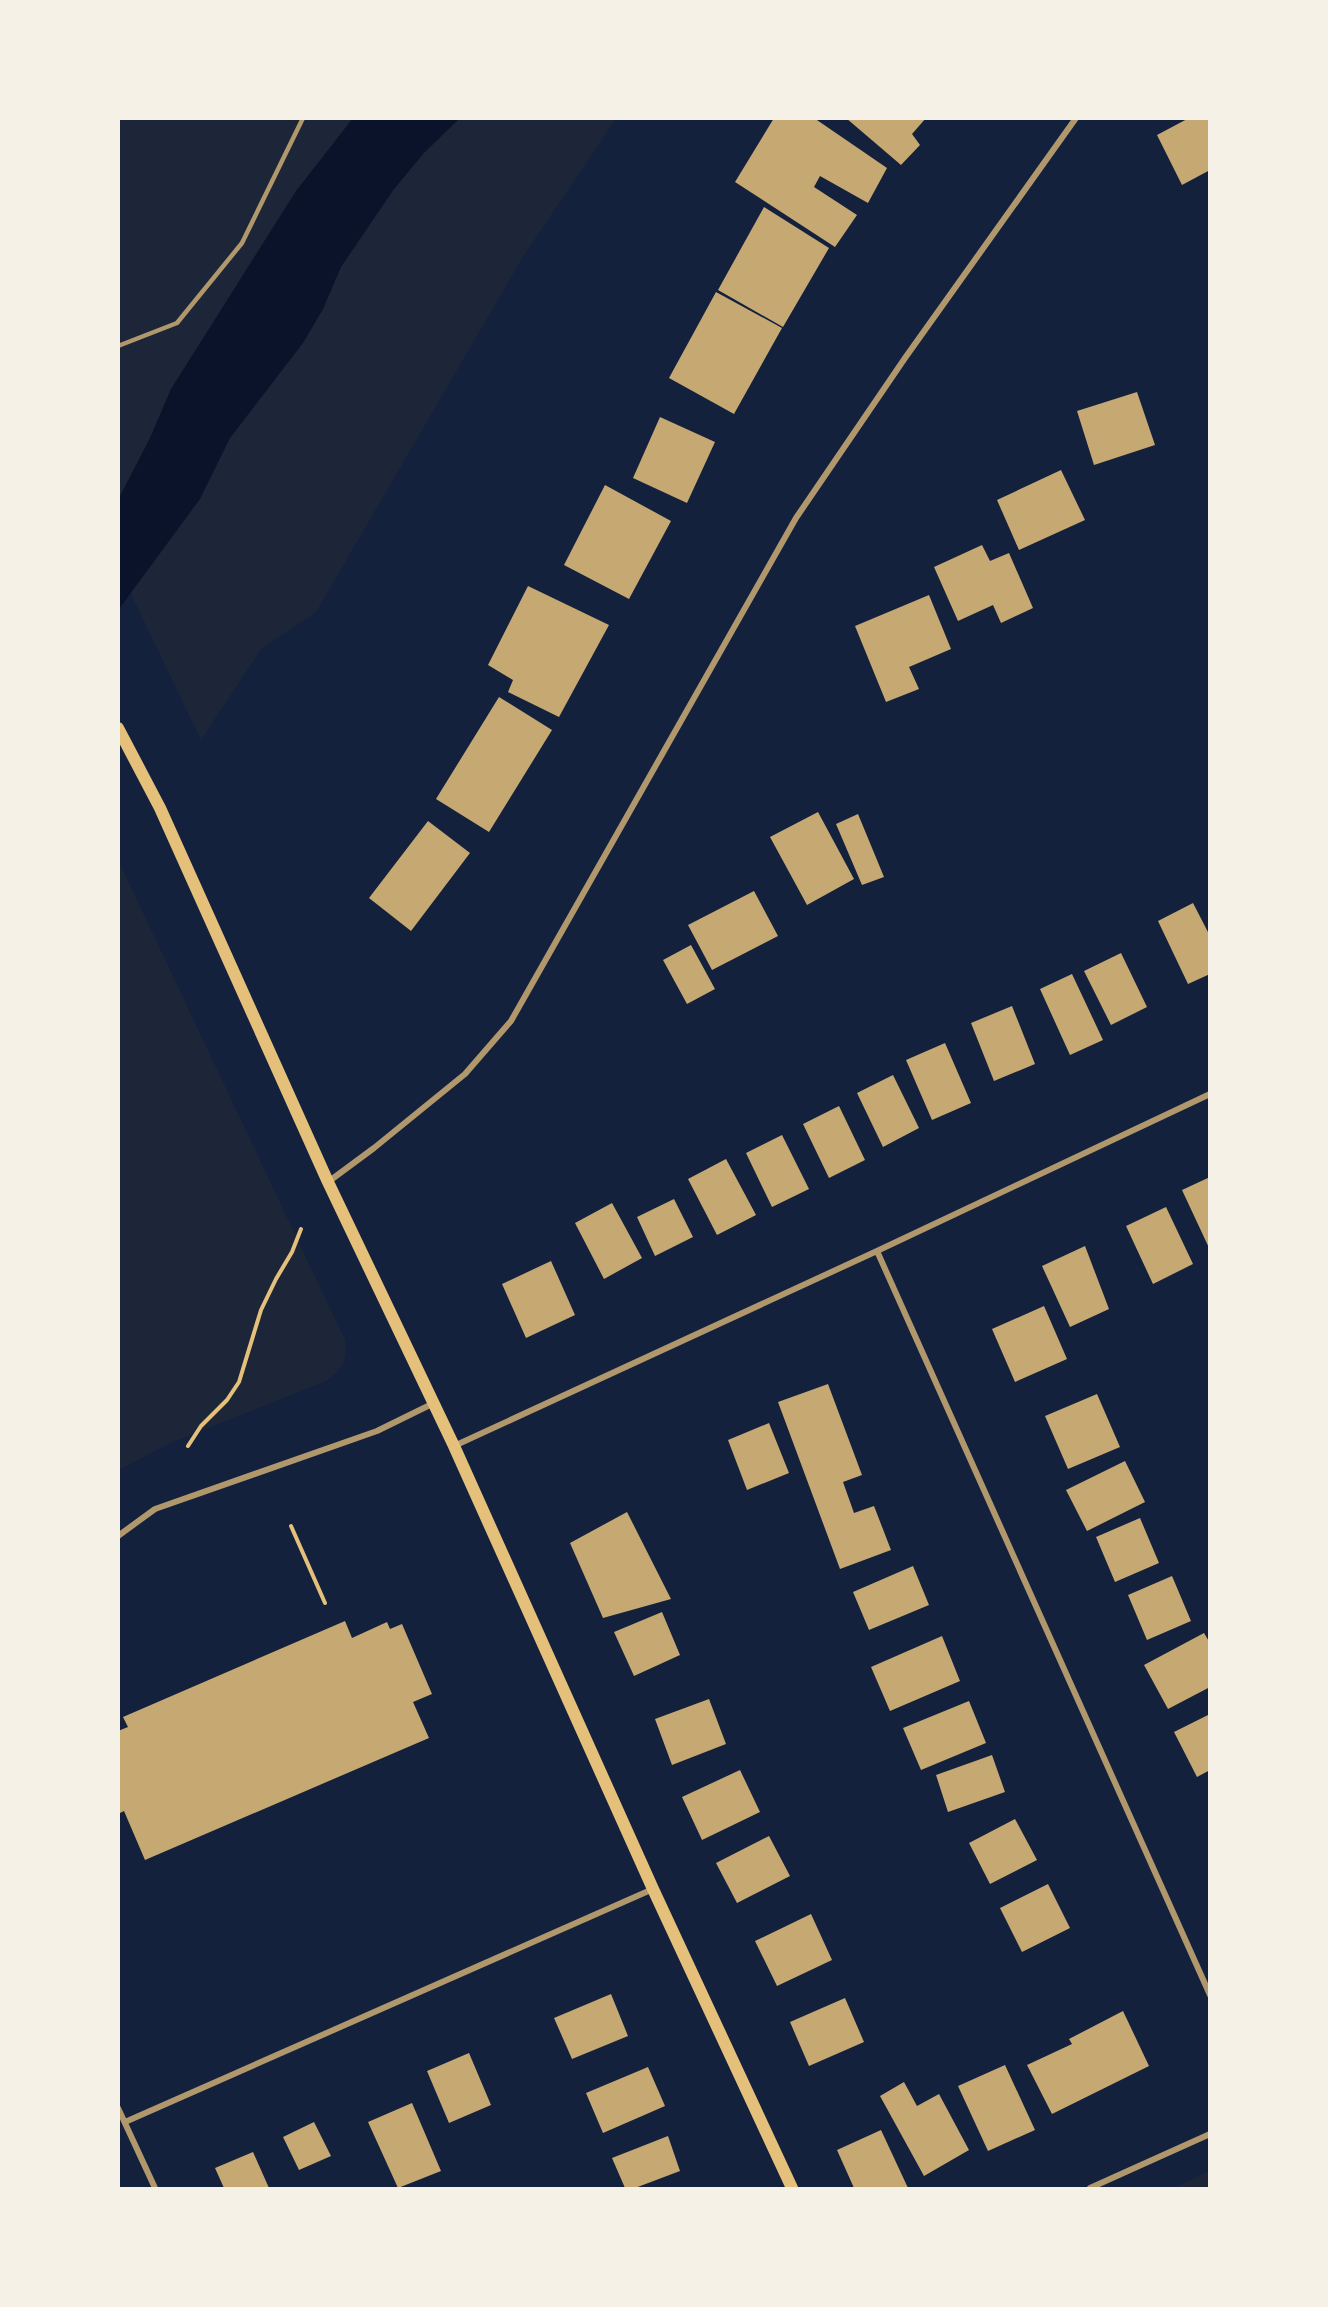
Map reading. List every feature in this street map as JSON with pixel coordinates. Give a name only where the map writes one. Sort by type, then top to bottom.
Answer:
[{"type":"main road","points":[[118,728],[160,808],[328,1182],[454,1446],[653,1889],[792,2188]]},
{"type":"street","points":[[328,1182],[465,1074],[511,1021],[796,518],[905,358],[1076,118]]},
{"type":"street","points":[[454,1446],[877,1251],[1209,1094]]},
{"type":"street","points":[[877,1251],[1209,1995]]},
{"type":"street","points":[[118,1536],[155,1509],[377,1431],[434,1403]]},
{"type":"street","points":[[125,2122],[653,1889]]},
{"type":"street","points":[[118,2108],[155,2188]]},
{"type":"street","points":[[1090,2188],[1209,2134]]},
{"type":"lane","points":[[118,346],[177,323],[242,243],[303,118]]},
{"type":"path","points":[[189,1446],[201,1426],[227,1400],[239,1382],[261,1310],[292,1252],[301,1229]]},
{"type":"path","points":[[291,1526],[325,1603]]},
{"type":"shaded area","points":[[353,118],[459,119],[424,153],[394,189],[341,267],[323,309],[303,343],[230,438],[200,499],[119,609],[119,498],[150,438],[171,389],[296,191]]},
{"type":"shaded area","points":[[119,119],[616,119],[524,255],[316,612],[261,649],[201,740],[119,569]]},
{"type":"shaded area","points":[[118,860],[345,1340],[342,1365],[324,1382],[170,1443],[119,1470]]},
{"type":"shaded area","points":[[1209,2171],[1209,2188],[1174,2188]]},
{"type":"building","points":[[774,118],[814,118],[887,168],[868,203],[820,176],[814,187],[857,215],[835,247],[735,182]]},
{"type":"building","points":[[846,118],[926,118],[912,134],[920,145],[901,165]]},
{"type":"building","points":[[1189,118],[1210,118],[1210,170],[1182,185],[1157,135]]},
{"type":"building","points":[[764,207],[829,248],[783,327],[718,290]]},
{"type":"building","points":[[716,292],[782,328],[734,414],[669,378]]},
{"type":"building","points":[[1137,392],[1155,445],[1094,465],[1077,411]]},
{"type":"building","points":[[660,417],[715,442],[687,503],[633,478]]},
{"type":"building","points":[[1061,470],[1085,520],[1019,550],[997,500]]},
{"type":"building","points":[[605,485],[671,521],[629,599],[564,565]]},
{"type":"building","points":[[982,545],[990,561],[1009,553],[1033,608],[1001,623],[993,605],[958,621],[934,567]]},
{"type":"building","points":[[528,586],[609,625],[559,717],[508,692],[513,680],[488,665]]},
{"type":"building","points":[[929,595],[951,649],[909,667],[919,689],[886,702],[855,626]]},
{"type":"building","points":[[499,697],[552,730],[489,832],[436,799]]},
{"type":"building","points":[[818,812],[854,879],[807,905],[770,837]]},
{"type":"building","points":[[858,814],[884,877],[862,885],[836,824]]},
{"type":"building","points":[[428,821],[470,853],[411,931],[369,898]]},
{"type":"building","points":[[754,891],[778,936],[712,970],[688,925]]},
{"type":"building","points":[[1193,903],[1210,936],[1210,974],[1188,984],[1158,921]]},
{"type":"building","points":[[691,945],[715,989],[687,1004],[663,960]]},
{"type":"building","points":[[1121,953],[1147,1007],[1111,1025],[1084,971]]},
{"type":"building","points":[[1072,974],[1103,1040],[1070,1055],[1040,989]]},
{"type":"building","points":[[1012,1006],[1035,1064],[994,1081],[971,1023]]},
{"type":"building","points":[[945,1043],[971,1103],[932,1120],[906,1060]]},
{"type":"building","points":[[893,1075],[919,1128],[883,1147],[857,1093]]},
{"type":"building","points":[[839,1106],[865,1160],[829,1178],[803,1124]]},
{"type":"building","points":[[782,1135],[809,1189],[772,1207],[746,1153]]},
{"type":"building","points":[[726,1159],[756,1215],[717,1235],[688,1179]]},
{"type":"building","points":[[1210,1177],[1210,1250],[1182,1190]]},
{"type":"building","points":[[674,1199],[693,1237],[655,1256],[637,1217]]},
{"type":"building","points":[[612,1203],[642,1258],[604,1279],[575,1223]]},
{"type":"building","points":[[1166,1207],[1193,1264],[1153,1284],[1126,1226]]},
{"type":"building","points":[[1085,1246],[1109,1309],[1070,1327],[1042,1266]]},
{"type":"building","points":[[551,1261],[575,1315],[526,1338],[502,1284]]},
{"type":"building","points":[[1044,1306],[1067,1359],[1015,1382],[992,1329]]},
{"type":"building","points":[[828,1384],[862,1475],[843,1482],[854,1513],[874,1506],[891,1550],[840,1569],[778,1402]]},
{"type":"building","points":[[1097,1394],[1120,1447],[1068,1469],[1045,1416]]},
{"type":"building","points":[[769,1423],[789,1473],[747,1490],[728,1440]]},
{"type":"building","points":[[1125,1461],[1145,1502],[1087,1531],[1066,1490]]},
{"type":"building","points":[[627,1512],[671,1599],[603,1618],[570,1543]]},
{"type":"building","points":[[1140,1518],[1159,1563],[1115,1582],[1096,1537]]},
{"type":"building","points":[[913,1566],[929,1605],[869,1630],[853,1592]]},
{"type":"building","points":[[1172,1576],[1191,1621],[1147,1640],[1128,1595]]},
{"type":"building","points":[[662,1612],[680,1655],[634,1676],[614,1632]]},
{"type":"building","points":[[345,1621],[352,1638],[387,1622],[390,1629],[402,1624],[432,1694],[413,1702],[429,1738],[145,1860],[124,1811],[118,1814],[118,1731],[128,1727],[123,1717]]},
{"type":"building","points":[[1204,1633],[1210,1643],[1210,1687],[1168,1709],[1144,1665]]},
{"type":"building","points":[[942,1636],[960,1681],[890,1711],[871,1667]]},
{"type":"building","points":[[709,1699],[726,1744],[672,1765],[655,1719]]},
{"type":"building","points":[[969,1701],[986,1743],[921,1770],[903,1728]]},
{"type":"building","points":[[1210,1714],[1210,1770],[1197,1777],[1174,1732]]},
{"type":"building","points":[[992,1755],[1005,1792],[948,1812],[936,1775]]},
{"type":"building","points":[[740,1770],[760,1812],[702,1840],[682,1797]]},
{"type":"building","points":[[1015,1819],[1037,1860],[990,1884],[969,1843]]},
{"type":"building","points":[[769,1836],[790,1876],[737,1903],[716,1863]]},
{"type":"building","points":[[1048,1884],[1070,1928],[1022,1952],[1000,1908]]},
{"type":"building","points":[[811,1914],[832,1960],[777,1986],[755,1941]]},
{"type":"building","points":[[611,1994],[628,2036],[572,2059],[554,2018]]},
{"type":"building","points":[[845,1998],[864,2042],[809,2066],[790,2022]]},
{"type":"building","points":[[1123,2011],[1149,2066],[1052,2114],[1027,2065],[1072,2044],[1069,2039]]},
{"type":"building","points":[[469,2053],[491,2105],[449,2123],[427,2071]]},
{"type":"building","points":[[1005,2065],[1035,2130],[988,2151],[958,2086]]},
{"type":"building","points":[[648,2067],[665,2106],[603,2133],[586,2093]]},
{"type":"building","points":[[904,2082],[917,2106],[939,2094],[969,2150],[924,2176],[880,2096]]},
{"type":"building","points":[[412,2103],[441,2171],[398,2188],[368,2122]]},
{"type":"building","points":[[314,2122],[331,2156],[299,2170],[283,2137]]},
{"type":"building","points":[[881,2130],[908,2188],[854,2188],[837,2150]]},
{"type":"building","points":[[668,2136],[680,2171],[635,2188],[625,2188],[612,2158]]},
{"type":"building","points":[[253,2152],[269,2188],[224,2188],[215,2168]]}]
